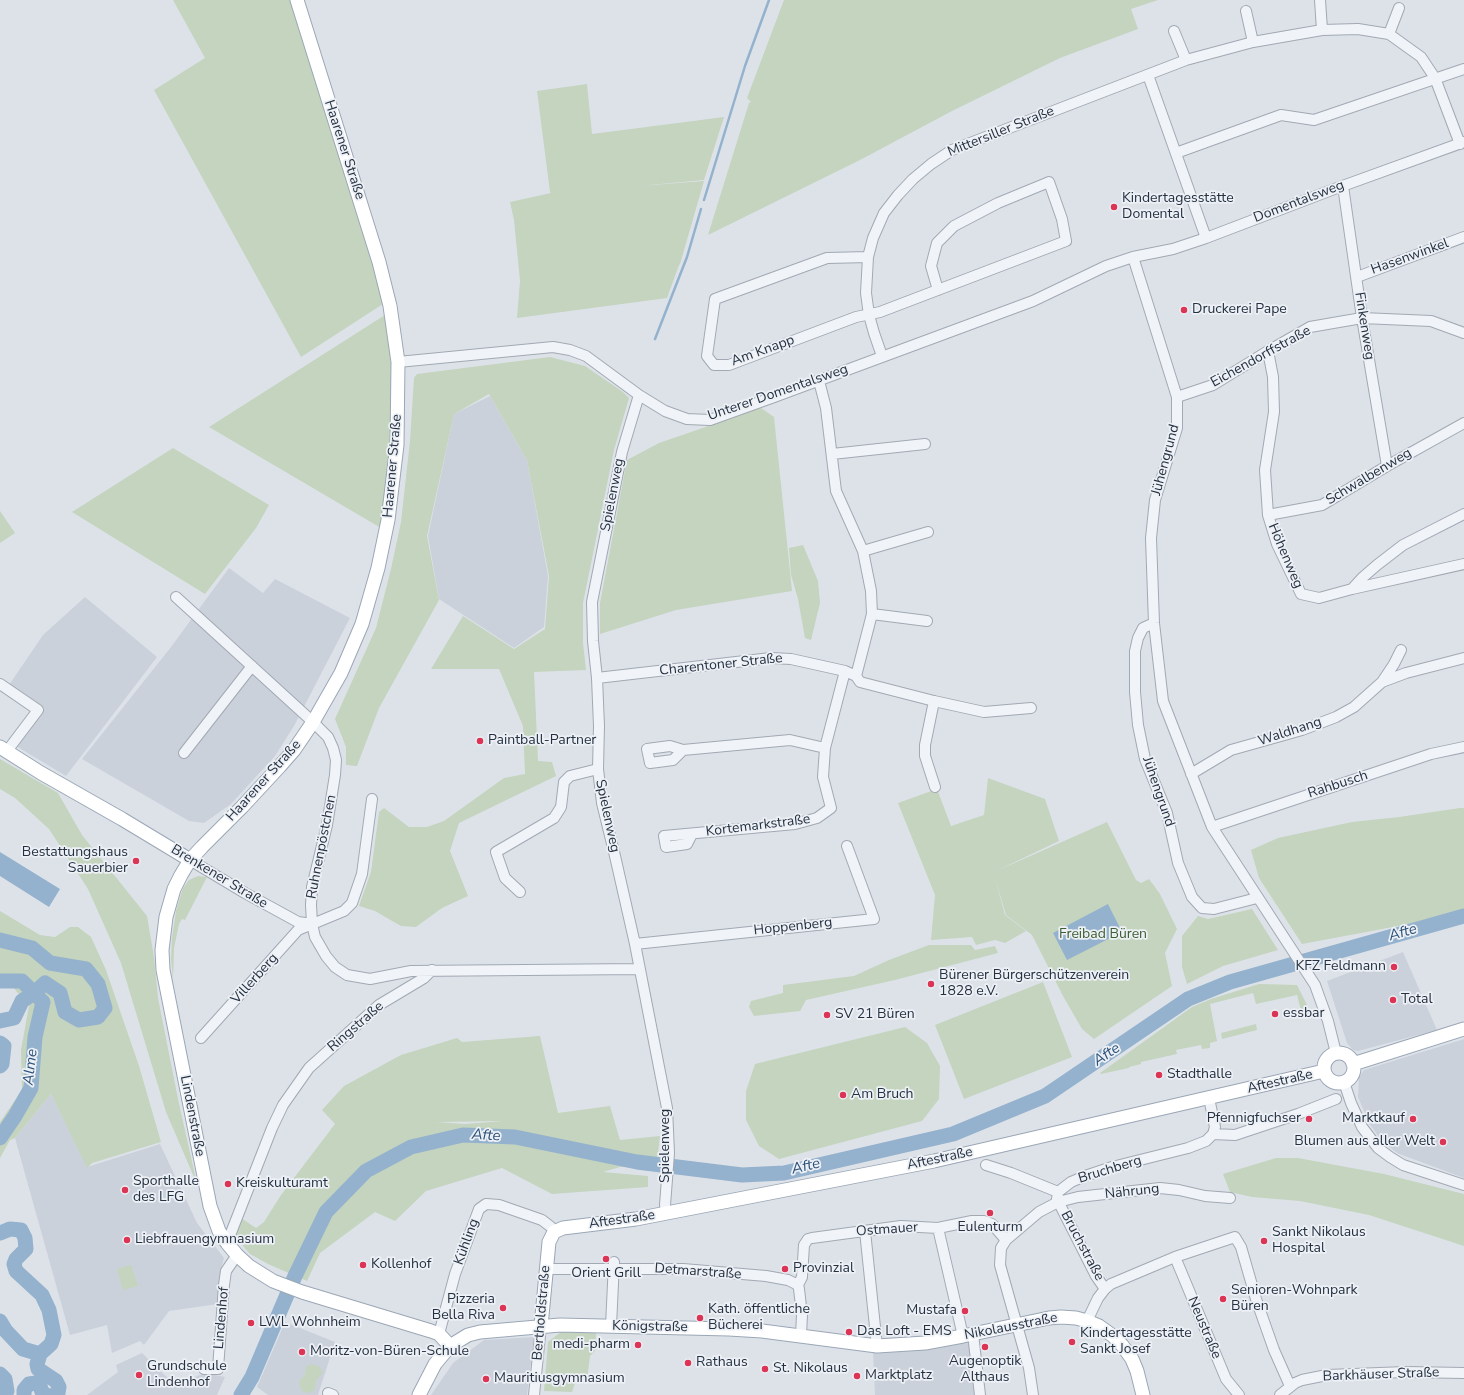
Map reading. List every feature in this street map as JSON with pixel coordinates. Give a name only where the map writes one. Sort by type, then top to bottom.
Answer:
[{"type":"main road","name":"Haarener Straße","points":[[190,860],[268,780],[294,750],[313,722],[357,638],[378,568],[388,520],[397,445],[398,362],[390,306],[379,262],[297,0]]},
{"type":"main road","name":"Brenkener Straße","points":[[3,749],[41,773],[190,860]]},
{"type":"main road","name":"Lindenstraße","points":[[190,860],[174,889],[168,910],[163,934],[163,970],[210,1206],[219,1231],[237,1256],[249,1266],[273,1281],[302,1292],[423,1328],[438,1334],[450,1346]]},
{"type":"main road","points":[[1353,1064],[1464,1029]]},
{"type":"main road","points":[[1336,1053],[1345,1054],[1352,1059],[1353,1064],[1353,1072],[1351,1076],[1344,1082],[1340,1083],[1328,1079],[1324,1071],[1327,1058],[1336,1053]]},
{"type":"main road","name":"Aftestraße","points":[[554,1232],[563,1228],[636,1219],[934,1161],[1324,1071]]},
{"type":"main road","name":"Bertholdstraße","points":[[541,1326],[549,1242],[554,1232]]},
{"type":"main road","name":"Nikolausstraße","points":[[877,1346],[925,1342],[1061,1317],[1076,1318],[1087,1321]]},
{"type":"main road","points":[[1087,1321],[1106,1331],[1126,1350],[1137,1371],[1143,1395]]},
{"type":"main road","name":"Königstraße","points":[[450,1346],[474,1333],[541,1326],[611,1326],[762,1331],[877,1346]]},
{"type":"main road","points":[[419,1395],[435,1364],[450,1346]]},
{"type":"street","points":[[1320,0],[1322,30]]},
{"type":"street","points":[[1389,34],[1399,8]]},
{"type":"street","points":[[1246,11],[1253,42]]},
{"type":"street","name":"Mittersiller Straße","points":[[882,356],[869,315],[866,293],[868,257],[873,238],[884,213],[903,190],[931,164],[952,150],[1186,60],[1253,42],[1322,30],[1358,29],[1389,34],[1422,57],[1435,78],[1462,143]]},
{"type":"street","points":[[1174,31],[1186,60]]},
{"type":"street","points":[[1176,153],[1281,115],[1314,120],[1464,69]]},
{"type":"street","points":[[1148,74],[1206,238]]},
{"type":"street","name":"Domentalsweg","points":[[1133,257],[1173,249],[1206,238],[1462,143]]},
{"type":"street","points":[[869,315],[938,290],[1066,240],[1062,219],[1049,182],[998,203],[954,226],[937,243],[930,266],[938,290]]},
{"type":"street","name":"Finkenweg","points":[[1343,186],[1362,318],[1387,466]]},
{"type":"street","name":"Hasenwinkel","points":[[1357,277],[1464,238]]},
{"type":"street","name":"Am Knapp","points":[[868,257],[827,258],[716,299],[707,356],[714,365],[729,365],[856,317],[869,315]]},
{"type":"street","name":"Unterer Domentalsweg","points":[[398,362],[553,347],[570,350],[586,356],[639,395],[664,411],[687,419],[710,420],[1033,301],[1106,266],[1133,257]]},
{"type":"street","name":"Jühengrund","points":[[1133,257],[1177,397],[1177,428],[1155,500],[1151,538],[1154,623],[1163,700],[1212,827],[1314,985],[1328,1021],[1336,1053]]},
{"type":"street","name":"Eichendorffstraße","points":[[1177,397],[1213,385],[1268,351],[1310,328],[1362,318],[1431,321],[1464,333]]},
{"type":"street","name":"Höhenweg","points":[[1268,351],[1272,377],[1274,412],[1265,470],[1268,515],[1277,544],[1301,594],[1319,598],[1352,589],[1464,564]]},
{"type":"street","points":[[819,381],[826,408],[836,491],[863,551],[868,569],[871,590],[872,614],[856,676]]},
{"type":"street","name":"Spielenweg","points":[[639,395],[622,452],[592,602],[593,641],[597,678],[599,726],[598,769],[602,803],[635,944],[667,1108],[669,1153],[666,1184],[666,1213]]},
{"type":"street","name":"Schwalbenweg","points":[[1268,515],[1322,506],[1387,466],[1464,423]]},
{"type":"street","points":[[832,454],[925,444]]},
{"type":"street","points":[[1352,589],[1377,565],[1402,545],[1464,514]]},
{"type":"street","points":[[863,551],[928,532]]},
{"type":"street","name":"Ruhnenpöstchen","points":[[176,597],[313,722],[328,737],[333,748],[336,760],[336,775],[327,825],[312,887],[312,924],[344,911],[352,904],[362,874],[372,799]]},
{"type":"street","points":[[872,614],[927,621]]},
{"type":"street","name":"Jühengrund","points":[[1154,623],[1143,628],[1138,638],[1136,651],[1135,699],[1138,726],[1145,759],[1167,813],[1178,863],[1192,897],[1202,908],[1214,909],[1257,898]]},
{"type":"street","name":"Waldhang","points":[[1192,774],[1231,750],[1302,730],[1336,717],[1354,707],[1382,682],[1401,650]]},
{"type":"street","name":"Charentoner Straße","points":[[597,678],[771,658],[791,659],[845,671],[856,676],[860,682],[984,712],[1031,708]]},
{"type":"street","name":"Waldhang","points":[[1382,682],[1406,673],[1464,658]]},
{"type":"street","points":[[184,753],[252,666]]},
{"type":"street","name":"Kortemarkstraße","points":[[692,834],[795,824],[817,818],[831,808],[823,777],[825,748],[845,671]]},
{"type":"street","points":[[0,684],[38,710],[3,749]]},
{"type":"street","points":[[934,701],[925,744],[925,756],[935,787]]},
{"type":"street","points":[[683,750],[790,740],[825,748]]},
{"type":"street","name":"Rahbusch","points":[[1212,827],[1432,754],[1464,747]]},
{"type":"street","points":[[520,892],[505,878],[496,852],[554,818],[561,806],[564,782],[570,776],[598,769]]},
{"type":"street","name":"Hoppenberg","points":[[635,944],[874,919],[847,846]]},
{"type":"street","name":"Brenkener Straße","points":[[190,860],[245,893],[298,922],[312,924]]},
{"type":"street","points":[[312,924],[315,937],[326,956],[335,967],[347,975],[370,979],[412,971],[432,970],[640,969]]},
{"type":"street","name":"Villerberg","points":[[201,1038],[298,930],[312,924]]},
{"type":"street","name":"Ringstraße","points":[[227,1243],[272,1128],[290,1094],[309,1068],[379,1005],[424,978],[432,970]]},
{"type":"street","points":[[1344,1082],[1351,1103],[1362,1127],[1378,1148],[1403,1165],[1464,1185]]},
{"type":"street","points":[[1210,1098],[1216,1127],[1213,1134],[1235,1135],[1298,1114],[1336,1099]]},
{"type":"street","name":"Bruchberg","points":[[1006,1240],[1058,1197],[1071,1182],[1112,1167],[1188,1148],[1206,1141],[1213,1134]]},
{"type":"street","points":[[986,1165],[1011,1173],[1058,1197]]},
{"type":"street","name":"Nährung","points":[[1058,1197],[1078,1197],[1152,1188],[1169,1188],[1205,1196],[1230,1198]]},
{"type":"street","name":"Bruchstraße","points":[[1058,1197],[1096,1276],[1105,1289]]},
{"type":"street","name":"Kühling","points":[[438,1334],[455,1274],[479,1209],[486,1204],[500,1205],[542,1220],[551,1227],[554,1232]]},
{"type":"street","name":"Ostmauer","points":[[798,1285],[802,1277],[804,1246],[808,1239],[901,1226],[938,1228],[966,1222],[984,1222],[996,1227],[1006,1240]]},
{"type":"street","points":[[938,1228],[968,1335],[980,1395]]},
{"type":"street","points":[[865,1231],[877,1346]]},
{"type":"street","points":[[1087,1321],[1105,1289],[1116,1281],[1175,1257],[1235,1237],[1241,1247],[1256,1299],[1274,1350],[1290,1386]]},
{"type":"street","points":[[1006,1240],[1001,1248],[1000,1265],[1029,1368],[1033,1395]]},
{"type":"street","name":"Lindenhof","points":[[204,1370],[218,1369],[226,1271],[237,1256]]},
{"type":"street","name":"Neustraße","points":[[1175,1257],[1226,1379],[1239,1395]]},
{"type":"street","points":[[611,1326],[614,1265]]},
{"type":"street","name":"Detmarstraße","points":[[547,1269],[614,1265],[683,1269],[766,1276],[788,1280],[798,1285]]},
{"type":"street","points":[[798,1285],[802,1315],[801,1335]]},
{"type":"street","name":"Bertholdstraße","points":[[534,1395],[541,1326]]},
{"type":"street","name":"Barkhäuser Straße","points":[[1280,1395],[1290,1386],[1302,1380],[1328,1375],[1406,1372],[1464,1373]]},
{"type":"shaded area","points":[[490,396],[527,460],[548,576],[544,627],[514,648],[439,599],[428,536],[454,414]]},
{"type":"shaded area","points":[[229,568],[263,593],[275,579],[350,618],[294,726],[275,756],[231,804],[204,823],[189,821],[82,759],[171,647]]},
{"type":"shaded area","points":[[85,597],[157,657],[66,776],[16,746],[44,709],[9,685],[43,635]]},
{"type":"shaded area","points":[[1403,952],[1437,1030],[1358,1051],[1353,1050],[1347,1043],[1327,981]]},
{"type":"shaded area","points":[[1464,1039],[1464,1178],[1397,1153],[1381,1140],[1369,1123],[1358,1097],[1359,1077],[1364,1070]]},
{"type":"shaded area","name":"Liebfrauengymnasium","points":[[51,1094],[87,1167],[160,1144],[197,1223],[224,1258],[220,1272],[218,1304],[169,1311],[144,1345],[140,1341],[112,1353],[107,1325],[70,1335],[15,1138]]},
{"type":"shaded area","name":"Moritz-von-Büren-Schule","points":[[285,1322],[335,1342],[318,1395],[268,1395],[257,1387]]},
{"type":"shaded area","name":"Mauritiusgymnasium","points":[[534,1337],[527,1395],[431,1395],[453,1363],[484,1340]]},
{"type":"shaded area","points":[[971,1340],[976,1395],[875,1395],[873,1351],[918,1350]]},
{"type":"shaded area","name":"Grundschule Lindenhof","points":[[142,1353],[175,1385],[205,1373],[225,1377],[217,1395],[87,1395],[118,1372],[116,1365]]},
{"type":"green space","points":[[173,0],[292,0],[364,231],[383,304],[301,357],[154,90],[205,58]]},
{"type":"green space","points":[[784,0],[1158,0],[1131,9],[1138,29],[1060,58],[952,111],[860,160],[708,235],[749,103],[751,102],[747,98]]},
{"type":"green space","points":[[587,84],[592,134],[724,117],[704,180],[639,186],[704,181],[680,264],[667,298],[517,318],[520,281],[514,220],[510,202],[551,193],[537,91]]},
{"type":"green space","points":[[385,315],[393,378],[392,448],[381,528],[209,427]]},
{"type":"green space","points":[[550,357],[585,366],[623,392],[629,398],[614,450],[583,603],[583,643],[586,670],[534,672],[538,761],[552,762],[556,776],[459,823],[450,851],[468,896],[442,908],[416,927],[401,926],[375,911],[359,906],[371,872],[379,812],[384,808],[409,827],[427,827],[444,821],[504,778],[525,774],[523,726],[499,669],[431,669],[463,616],[514,649],[545,629],[549,576],[527,460],[489,394],[454,414],[427,536],[439,600],[379,708],[357,766],[346,765],[346,747],[335,719],[376,628],[391,569],[401,522],[410,441],[414,378],[417,374]]},
{"type":"green space","points":[[761,408],[774,417],[792,591],[676,610],[600,634],[600,603],[627,460],[659,443]]},
{"type":"green space","points":[[173,448],[269,505],[256,528],[205,594],[72,512]]},
{"type":"green space","points":[[0,511],[15,533],[0,543]]},
{"type":"green space","points":[[803,545],[818,581],[820,603],[811,640],[805,638],[798,599],[791,575],[789,548]]},
{"type":"green space","points":[[0,759],[58,793],[82,835],[147,916],[154,957],[158,998],[197,1184],[166,1112],[121,963],[88,889],[49,829],[15,798],[0,789]]},
{"type":"green space","name":"Freibad Büren","points":[[988,778],[1045,799],[1059,841],[994,872],[1107,822],[1136,880],[1141,883],[1149,879],[1160,894],[1177,929],[1165,953],[1172,986],[1094,1039],[1082,1029],[1063,996],[1032,935],[1006,915],[995,878],[1005,915],[1026,931],[1005,943],[995,940],[976,945],[972,937],[931,940],[935,895],[898,803],[937,789],[951,826],[984,815]]},
{"type":"green space","points":[[1464,808],[1464,911],[1441,918],[1302,944],[1259,878],[1251,850],[1278,838],[1352,822]]},
{"type":"green space","points":[[198,876],[207,877],[185,920],[182,919],[179,924],[174,948],[173,981],[171,958],[176,911],[183,888],[189,880]]},
{"type":"green space","points":[[1252,909],[1278,950],[1223,966],[1187,984],[1182,967],[1182,936],[1198,916],[1208,919]]},
{"type":"green space","points":[[0,911],[40,935],[55,937],[70,927],[78,927],[91,937],[106,970],[139,1066],[161,1142],[92,1163],[87,1168],[51,1094],[15,1138],[10,1140],[0,1158],[0,1122],[22,1090],[21,1050],[29,1006],[12,986],[0,986]]},
{"type":"green space","points":[[929,945],[971,945],[975,950],[995,946],[998,953],[895,980],[806,1000],[800,1011],[754,1016],[749,1007],[751,1001],[783,993],[783,985],[854,976],[889,960]]},
{"type":"green space","points":[[1043,982],[1072,1057],[964,1099],[935,1025]]},
{"type":"green space","points":[[1259,984],[1297,985],[1312,1015],[1303,1018],[1297,995],[1256,1004],[1253,993],[1210,1004],[1217,1041],[1210,1043],[1210,1048],[1202,1049],[1201,1045],[1176,1050],[1177,1054],[1141,1062],[1141,1064],[1129,1068],[1100,1073],[1192,1007],[1211,999]]},
{"type":"green space","points":[[1256,1024],[1257,1030],[1222,1039],[1221,1033]]},
{"type":"green space","name":"Am Bruch","points":[[905,1027],[927,1043],[940,1066],[939,1099],[922,1121],[779,1159],[759,1146],[746,1120],[746,1091],[755,1064]]},
{"type":"green space","points":[[540,1036],[558,1113],[610,1106],[620,1140],[660,1136],[656,1168],[620,1167],[603,1172],[648,1176],[648,1187],[552,1194],[502,1168],[426,1191],[395,1221],[375,1212],[320,1253],[307,1281],[268,1264],[250,1254],[232,1233],[241,1218],[256,1228],[264,1222],[281,1195],[335,1124],[322,1110],[344,1086],[401,1055],[457,1038],[462,1042]],"holes":[[[504,1121],[465,1124],[436,1122]]]},
{"type":"green space","points":[[1276,1158],[1298,1158],[1384,1174],[1464,1194],[1464,1246],[1369,1215],[1300,1201],[1252,1197],[1230,1192],[1223,1174]]},
{"type":"green space","points":[[131,1265],[138,1286],[123,1290],[117,1269]]},
{"type":"green space","points":[[561,1332],[596,1333],[595,1351],[590,1356],[587,1379],[577,1377],[572,1392],[544,1391],[548,1342]]},
{"type":"green space","points":[[311,1364],[319,1366],[322,1373],[316,1381],[315,1389],[312,1392],[307,1393],[302,1391],[299,1384],[300,1380],[305,1375],[306,1367]]},
{"type":"water","points":[[0,852],[60,889],[49,907],[0,876]]},
{"type":"water","points":[[1108,904],[1122,932],[1067,960],[1053,933]]},
{"type":"waterway","points":[[704,200],[745,66],[769,0]]},
{"type":"waterway","points":[[655,339],[687,257],[701,209]]},
{"type":"waterway","name":"Afte","points":[[241,1395],[252,1377],[295,1276],[326,1212],[366,1171],[411,1147],[463,1135],[515,1137],[637,1162],[742,1175],[784,1173],[953,1134],[1045,1096],[1188,999],[1230,982],[1464,916]]},
{"type":"waterway","name":"Alme","points":[[0,940],[32,948],[50,963],[86,969],[98,984],[105,1008],[98,1017],[79,1020],[65,1012],[60,993],[45,983],[22,1001],[14,1018],[0,1021]]},
{"type":"waterway","name":"Alme","points":[[0,981],[22,981],[43,1002],[35,1037],[31,1088],[0,1138]]},
{"type":"waterway","name":"Alme","points":[[0,1043],[4,1046],[2,1064],[0,1066]]},
{"type":"waterway","name":"Alme","points":[[0,1233],[10,1229],[21,1230],[25,1238],[26,1249],[16,1259],[14,1264],[16,1271],[42,1295],[49,1310],[54,1335],[51,1344],[40,1354],[37,1364],[38,1369],[56,1381],[59,1387],[58,1393],[54,1395]]},
{"type":"waterway","name":"Alme","points":[[0,1321],[6,1331],[23,1349],[40,1354]]},
{"type":"waterway","name":"Alme","points":[[0,1374],[5,1379],[7,1391],[5,1395]]},
{"type":"waterway","name":"Alme","points":[[24,1395],[24,1390],[29,1384],[36,1383],[46,1395]]},
{"type":"place","name":"Kindertagesstätte Domental","points":[[1114,207]]},
{"type":"place","name":"Druckerei Pape","points":[[1184,310]]},
{"type":"place","name":"Paintball-Partner","points":[[480,741]]},
{"type":"place","name":"Bestattungshaus Sauerbier","points":[[136,861]]},
{"type":"place","name":"KFZ Feldmann","points":[[1394,967]]},
{"type":"place","name":"Bürener Bürgerschützenverein 1828 e.V.","points":[[931,984]]},
{"type":"place","name":"Total","points":[[1393,1000]]},
{"type":"place","name":"essbar","points":[[1275,1014]]},
{"type":"place","name":"SV 21 Büren","points":[[827,1015]]},
{"type":"place","name":"Stadthalle","points":[[1159,1075]]},
{"type":"place","name":"Am Bruch","points":[[843,1095]]},
{"type":"place","name":"Pfennigfuchser","points":[[1309,1119]]},
{"type":"place","name":"Marktkauf","points":[[1413,1119]]},
{"type":"place","name":"Blumen aus aller Welt","points":[[1443,1142]]},
{"type":"place","name":"Kreiskulturamt","points":[[228,1184]]},
{"type":"place","name":"Sporthalle des LFG","points":[[125,1190]]},
{"type":"place","name":"Eulenturm","points":[[990,1213]]},
{"type":"place","name":"Liebfrauengymnasium","points":[[127,1240]]},
{"type":"place","name":"Sankt Nikolaus Hospital","points":[[1264,1241]]},
{"type":"place","name":"Orient Grill","points":[[606,1259]]},
{"type":"place","name":"Kollenhof","points":[[363,1265]]},
{"type":"place","name":"Provinzial","points":[[785,1269]]},
{"type":"place","name":"Senioren-Wohnpark Büren","points":[[1223,1299]]},
{"type":"place","name":"Pizzeria Bella Riva","points":[[503,1308]]},
{"type":"place","name":"Mustafa","points":[[965,1311]]},
{"type":"place","name":"Kath. öffentliche Bücherei","points":[[700,1318]]},
{"type":"place","name":"LWL Wohnheim","points":[[251,1323]]},
{"type":"place","name":"Das Loft - EMS","points":[[849,1332]]},
{"type":"place","name":"Kindertagesstätte Sankt Josef","points":[[1072,1342]]},
{"type":"place","name":"medi-pharm","points":[[638,1345]]},
{"type":"place","name":"Augenoptik Althaus","points":[[985,1347]]},
{"type":"place","name":"Moritz-von-Büren-Schule","points":[[302,1352]]},
{"type":"place","name":"Rathaus","points":[[688,1363]]},
{"type":"place","name":"St. Nikolaus","points":[[765,1369]]},
{"type":"place","name":"Grundschule Lindenhof","points":[[139,1375]]},
{"type":"place","name":"Marktplatz","points":[[857,1376]]},
{"type":"place","name":"Mauritiusgymnasium","points":[[486,1379]]}]
